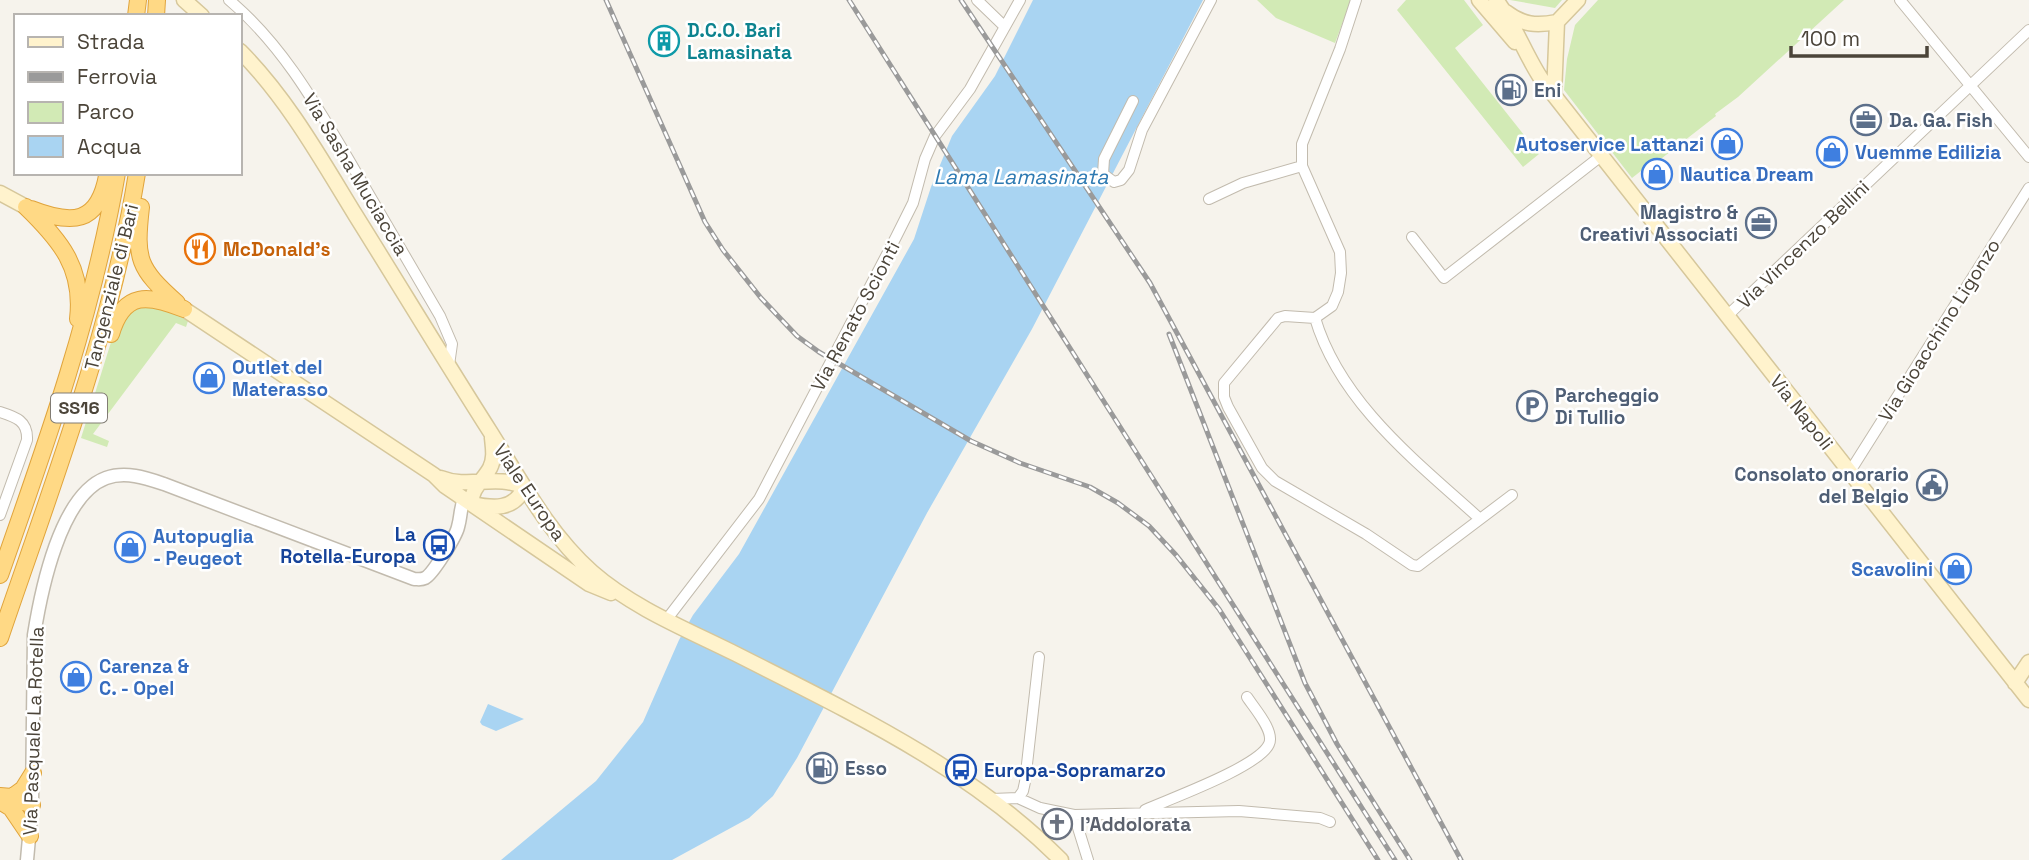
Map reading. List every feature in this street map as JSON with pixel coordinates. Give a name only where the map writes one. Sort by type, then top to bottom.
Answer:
[{"type":"highway","points":[[26,207],[62,219],[84,216],[100,202],[107,175]]},
{"type":"highway","name":"Tangenziale di Bari","points":[[0,575],[69,376],[102,257],[117,175]]},
{"type":"highway","points":[[140,175],[137,247],[142,266],[154,282],[184,309]]},
{"type":"highway","name":"Tangenziale di Bari","points":[[0,638],[85,388],[108,309],[140,175]]},
{"type":"highway","points":[[26,207],[59,241],[70,261],[78,285],[78,321],[67,360],[69,376]]},
{"type":"highway","points":[[57,472],[80,433],[113,328],[125,306],[141,298],[152,298],[184,309]]},
{"type":"highway","points":[[6,801],[23,789],[33,773]]},
{"type":"highway","points":[[6,801],[18,811],[32,805]]},
{"type":"highway","points":[[6,801],[30,836]]},
{"type":"main road","points":[[184,0],[200,14]]},
{"type":"main road","name":"Via Napoli","points":[[1479,0],[1523,51],[1601,156],[2029,700]]},
{"type":"main road","points":[[1554,95],[1557,22],[1578,0]]},
{"type":"main road","points":[[1500,6],[1519,22],[1557,22]]},
{"type":"main road","name":"Via Napoli","points":[[1500,6],[1523,51]]},
{"type":"main road","name":"Viale Europa","points":[[242,53],[277,93],[320,158],[524,487],[570,551],[593,573],[628,599],[832,703],[908,746],[992,799],[1061,860]]},
{"type":"main road","points":[[0,193],[26,207]]},
{"type":"main road","points":[[184,309],[434,475],[589,584],[628,599]]},
{"type":"main road","points":[[472,504],[473,491],[494,458],[492,435]]},
{"type":"main road","points":[[434,475],[449,482],[464,484],[508,481],[524,487],[520,496],[503,507],[472,504]]},
{"type":"main road","points":[[2015,683],[2029,662]]},
{"type":"street","name":"Via Sasha Muciaccia","points":[[229,0],[280,53],[314,101],[440,316],[453,344],[449,365]]},
{"type":"street","points":[[977,0],[1005,27]]},
{"type":"street","name":"Via Renato Scionti","points":[[671,621],[759,499],[902,226],[913,203],[934,135],[970,89],[1020,0]]},
{"type":"street","points":[[1133,101],[1104,159],[1103,174],[1114,182],[1121,180],[1129,170],[1142,130],[1211,0]]},
{"type":"street","points":[[1356,0],[1340,49],[1302,144],[1303,166],[1340,252],[1338,292],[1332,306],[1315,318],[1278,318],[1224,383],[1224,397],[1262,468],[1275,481],[1366,534],[1412,565],[1418,566],[1512,495]]},
{"type":"street","points":[[1899,0],[2029,157]]},
{"type":"street","name":"Via Vincenzo Bellini","points":[[1727,316],[2029,30]]},
{"type":"street","points":[[1412,237],[1444,278],[1601,156]]},
{"type":"street","points":[[1209,199],[1242,183],[1303,166]]},
{"type":"street","name":"Via Gioacchino Ligonzo","points":[[1849,472],[2029,188]]},
{"type":"street","points":[[1315,318],[1348,387],[1402,449],[1480,519]]},
{"type":"street","points":[[0,412],[22,421],[27,430],[27,440],[0,515]]},
{"type":"street","name":"Via Pasquale La Rotella","points":[[27,860],[33,773],[34,635],[38,609],[68,514],[79,498],[97,483],[106,478],[137,476],[164,484],[414,579],[423,579],[430,575],[472,504]]},
{"type":"street","points":[[1018,798],[1025,782],[1039,657]]},
{"type":"street","points":[[1138,813],[1207,785],[1261,754],[1269,744],[1269,733],[1247,696]]},
{"type":"street","points":[[992,799],[1018,798],[1040,808],[1074,815],[1239,811],[1320,818],[1330,822]]},
{"type":"street","points":[[1074,815],[1088,860]]},
{"type":"green space","points":[[1257,0],[1351,0],[1335,43],[1276,18]]},
{"type":"green space","points":[[1406,0],[1464,0],[1483,25],[1455,48],[1539,154],[1523,167],[1397,10]]},
{"type":"green space","points":[[1510,0],[1562,0],[1555,8]]},
{"type":"green space","points":[[1598,0],[1844,0],[1738,97],[1715,114],[1716,116],[1648,169],[1646,167],[1632,178],[1564,90],[1567,59],[1575,25]]},
{"type":"green space","points":[[137,304],[172,310],[188,321],[186,327],[176,323],[93,434],[109,441],[107,447],[81,438],[117,323]]},
{"type":"water","name":"Lama Lamasinata","points":[[1033,0],[1203,0],[1032,329],[927,513],[797,758],[773,796],[749,818],[672,860],[501,860],[596,781],[643,722],[693,615],[739,554],[914,239],[952,136],[995,76]]},
{"type":"water","points":[[488,704],[524,719],[496,731],[480,722]]},
{"type":"railway","points":[[606,0],[705,222],[723,250],[761,298],[797,336],[819,352],[971,441],[1020,463],[1090,487],[1149,526],[1219,609],[1378,860]]},
{"type":"railway","points":[[849,0],[1395,860]]},
{"type":"railway","points":[[961,0],[1150,283],[1461,860]]},
{"type":"railway","points":[[1169,334],[1305,683],[1337,744],[1410,860]]},
{"type":"place","name":"D.C.O. Bari Lamasinata","points":[[664,41]]},
{"type":"place","name":"Eni","points":[[1511,90]]},
{"type":"place","name":"Da. Ga. Fish","points":[[1866,120]]},
{"type":"place","name":"Autoservice Lattanzi","points":[[1727,144]]},
{"type":"place","name":"Vuemme Edilizia","points":[[1832,152]]},
{"type":"place","name":"Nautica Dream","points":[[1657,174]]},
{"type":"place","name":"Magistro & Creativi Associati","points":[[1761,223]]},
{"type":"place","name":"McDonald's","points":[[200,249]]},
{"type":"place","name":"Outlet del Materasso","points":[[209,378]]},
{"type":"place","name":"Parcheggio Di Tullio","points":[[1532,406]]},
{"type":"place","name":"Consolato onorario del Belgio","points":[[1932,485]]},
{"type":"place","name":"La Rotella-Europa","points":[[439,545]]},
{"type":"place","name":"Autopuglia - Peugeot","points":[[130,547]]},
{"type":"place","name":"Scavolini","points":[[1956,569]]},
{"type":"place","name":"Carenza & C. - Opel","points":[[76,677]]},
{"type":"place","name":"Esso","points":[[822,768]]},
{"type":"place","name":"Europa-Sopramarzo","points":[[961,770]]},
{"type":"place","name":"l'Addolorata","points":[[1057,824]]}]
